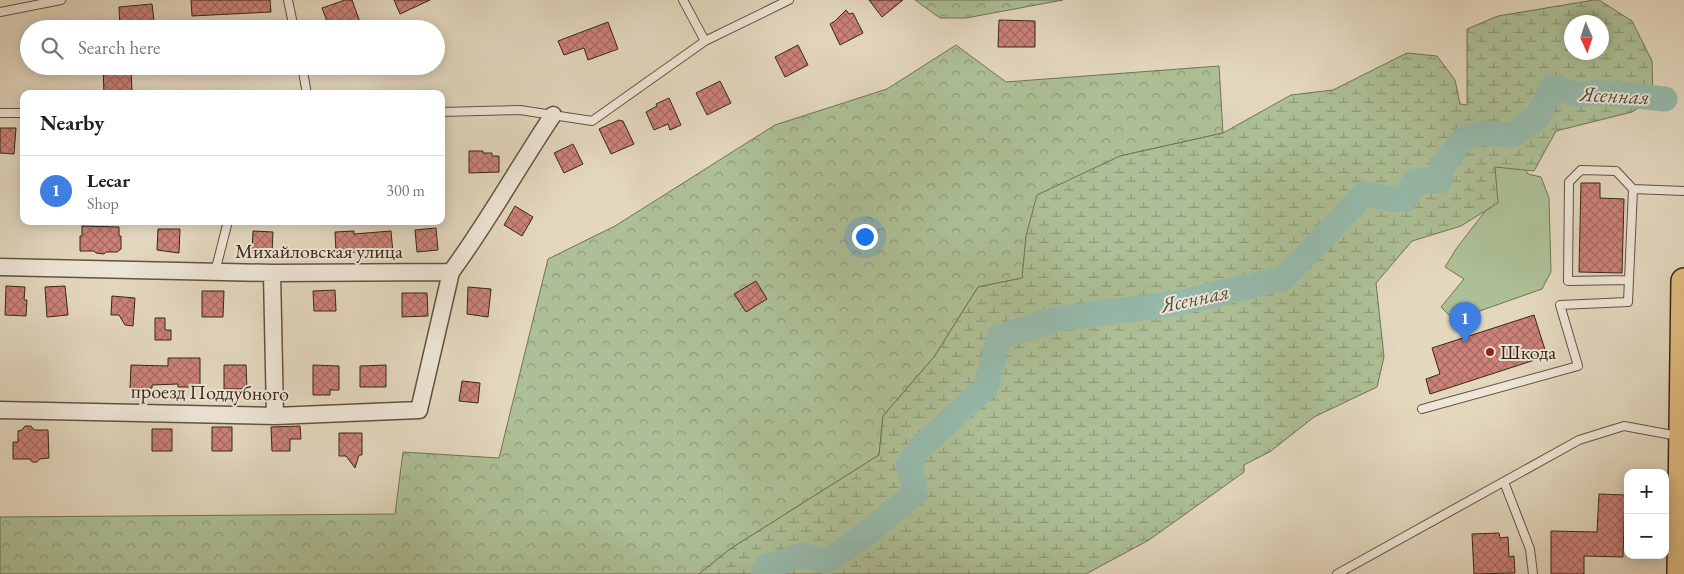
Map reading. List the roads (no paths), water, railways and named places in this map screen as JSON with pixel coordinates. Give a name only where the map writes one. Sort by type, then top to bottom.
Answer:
[{"type":"main road","points":[[1680,574],[1684,281]]},
{"type":"street","points":[[451,272],[553,115]]},
{"type":"street","name":"Михайловская улица","points":[[0,267],[272,274],[451,272]]},
{"type":"street","name":"проезд Поддубного","points":[[0,410],[275,416],[419,410],[451,272]]},
{"type":"street","points":[[272,274],[275,416]]},
{"type":"lane","points":[[0,12],[61,0]]},
{"type":"lane","points":[[288,0],[292,20]]},
{"type":"lane","points":[[683,0],[705,41]]},
{"type":"lane","points":[[445,112],[520,110],[592,121],[705,41],[789,0]]},
{"type":"lane","points":[[304,75],[306,90]]},
{"type":"lane","points":[[0,113],[20,113]]},
{"type":"lane","points":[[1422,409],[1578,366],[1560,305],[1628,302],[1629,280],[1632,189],[1616,171],[1581,170],[1569,182],[1568,281],[1629,280]]},
{"type":"lane","points":[[1632,189],[1684,191]]},
{"type":"lane","points":[[215,272],[227,225]]},
{"type":"lane","points":[[1337,574],[1579,440],[1624,426],[1682,437]]},
{"type":"lane","points":[[1504,482],[1530,549],[1533,574]]},
{"type":"waterway","name":"Ясенная","points":[[763,574],[766,567],[802,555],[827,562],[867,533],[915,493],[908,465],[921,447],[986,387],[999,337],[1057,319],[1179,303],[1284,278],[1364,194],[1405,200],[1414,181],[1440,181],[1442,166],[1464,138],[1484,133],[1512,135],[1538,117],[1552,87],[1579,95],[1597,92],[1665,99]]},
{"type":"place","name":"Lecar","points":[[1465,343]]},
{"type":"place","name":"Шкода","points":[[1490,352]]}]
